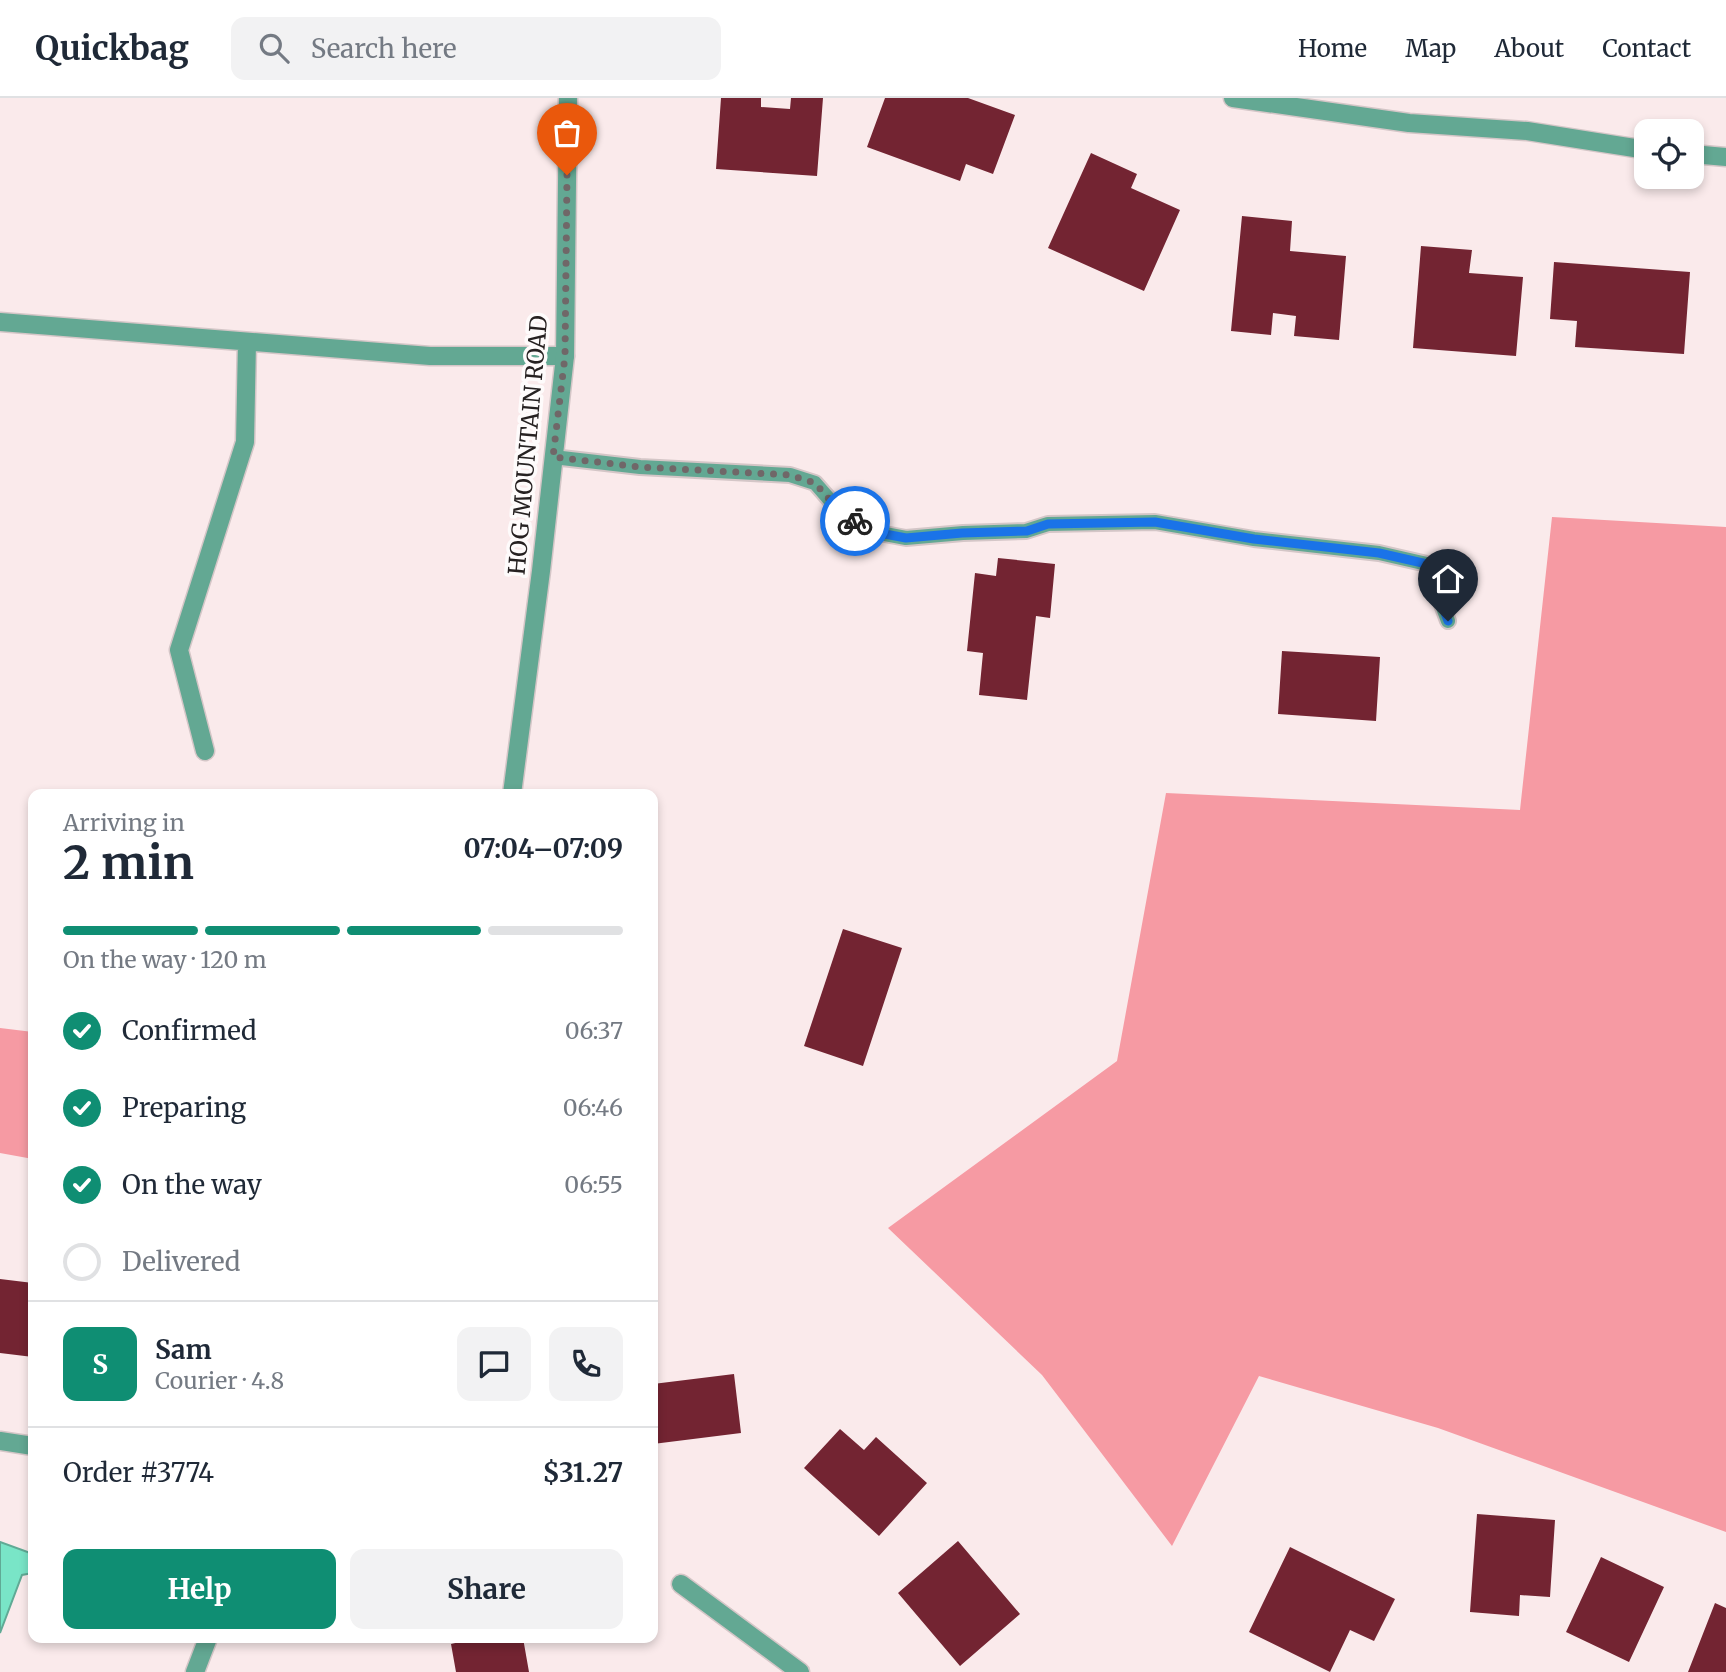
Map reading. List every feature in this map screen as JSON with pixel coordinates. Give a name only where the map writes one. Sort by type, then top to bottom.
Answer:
[{"type":"street","name":"HOG MOUNTAIN ROAD","points":[[513,789],[565,356],[568,98]]},
{"type":"street","points":[[1233,98],[1409,123],[1527,131],[1634,148]]},
{"type":"street","points":[[1704,155],[1726,158]]},
{"type":"street","points":[[0,322],[430,356],[565,356]]},
{"type":"street","points":[[205,751],[179,650],[245,442],[247,342]]},
{"type":"street","points":[[0,1441],[28,1445]]},
{"type":"street","points":[[681,1584],[800,1672]]},
{"type":"street","points":[[195,1672],[206,1643]]},
{"type":"lane","points":[[553,457],[640,467],[790,475],[815,483],[836,507],[869,531],[906,538],[1027,531],[1048,524],[1155,522],[1254,539],[1379,553],[1427,564],[1448,621]]},
{"type":"shaded area","points":[[1552,517],[1726,527],[1726,1532],[1438,1428],[1259,1376],[1172,1546],[1042,1375],[888,1228],[1117,1061],[1166,793],[1520,810]]},
{"type":"shaded area","points":[[0,1028],[28,1031],[28,1158],[0,1153]]},
{"type":"shaded area","points":[[0,1542],[28,1552],[28,1574],[22,1575],[0,1633]]},
{"type":"building","points":[[721,98],[761,98],[761,107],[790,109],[791,98],[823,98],[817,176],[716,169]]},
{"type":"building","points":[[885,98],[968,98],[1015,115],[993,174],[966,164],[960,181],[867,147]]},
{"type":"building","points":[[1091,153],[1137,174],[1131,188],[1180,210],[1144,291],[1048,248]]},
{"type":"building","points":[[1242,216],[1292,221],[1290,251],[1346,256],[1339,340],[1294,336],[1296,316],[1273,313],[1271,335],[1231,331]]},
{"type":"building","points":[[1421,246],[1472,250],[1469,273],[1523,277],[1516,356],[1413,348]]},
{"type":"building","points":[[1554,262],[1690,272],[1684,354],[1575,347],[1577,321],[1550,319]]},
{"type":"building","points":[[998,558],[1055,564],[1050,618],[1036,616],[1027,700],[979,695],[983,653],[967,651],[975,573],[996,576]]},
{"type":"building","points":[[1282,651],[1380,657],[1376,721],[1278,714]]},
{"type":"building","points":[[843,929],[902,948],[863,1066],[804,1046]]},
{"type":"building","points":[[0,1279],[28,1282],[28,1356],[0,1353]]},
{"type":"building","points":[[734,1374],[741,1433],[658,1443],[658,1383]]},
{"type":"building","points":[[840,1429],[864,1450],[876,1437],[927,1483],[879,1536],[804,1468]]},
{"type":"building","points":[[1477,1514],[1555,1520],[1550,1597],[1520,1595],[1519,1616],[1470,1612]]},
{"type":"building","points":[[958,1541],[1020,1614],[960,1666],[898,1593]]},
{"type":"building","points":[[1290,1547],[1395,1599],[1374,1641],[1350,1630],[1330,1672],[1249,1632]]},
{"type":"building","points":[[1601,1557],[1664,1587],[1629,1662],[1566,1632]]},
{"type":"building","points":[[1715,1603],[1726,1608],[1726,1672],[1688,1672]]},
{"type":"building","points":[[524,1643],[529,1672],[456,1672],[451,1644]]},
{"type":"way so far","points":[[567,175],[565,356],[553,457],[640,467],[790,475],[815,483],[836,507],[855,521]]},
{"type":"route","points":[[855,521],[869,531],[906,538],[1027,531],[1048,524],[1155,522],[1254,539],[1379,553],[1427,564],[1448,621]]}]
